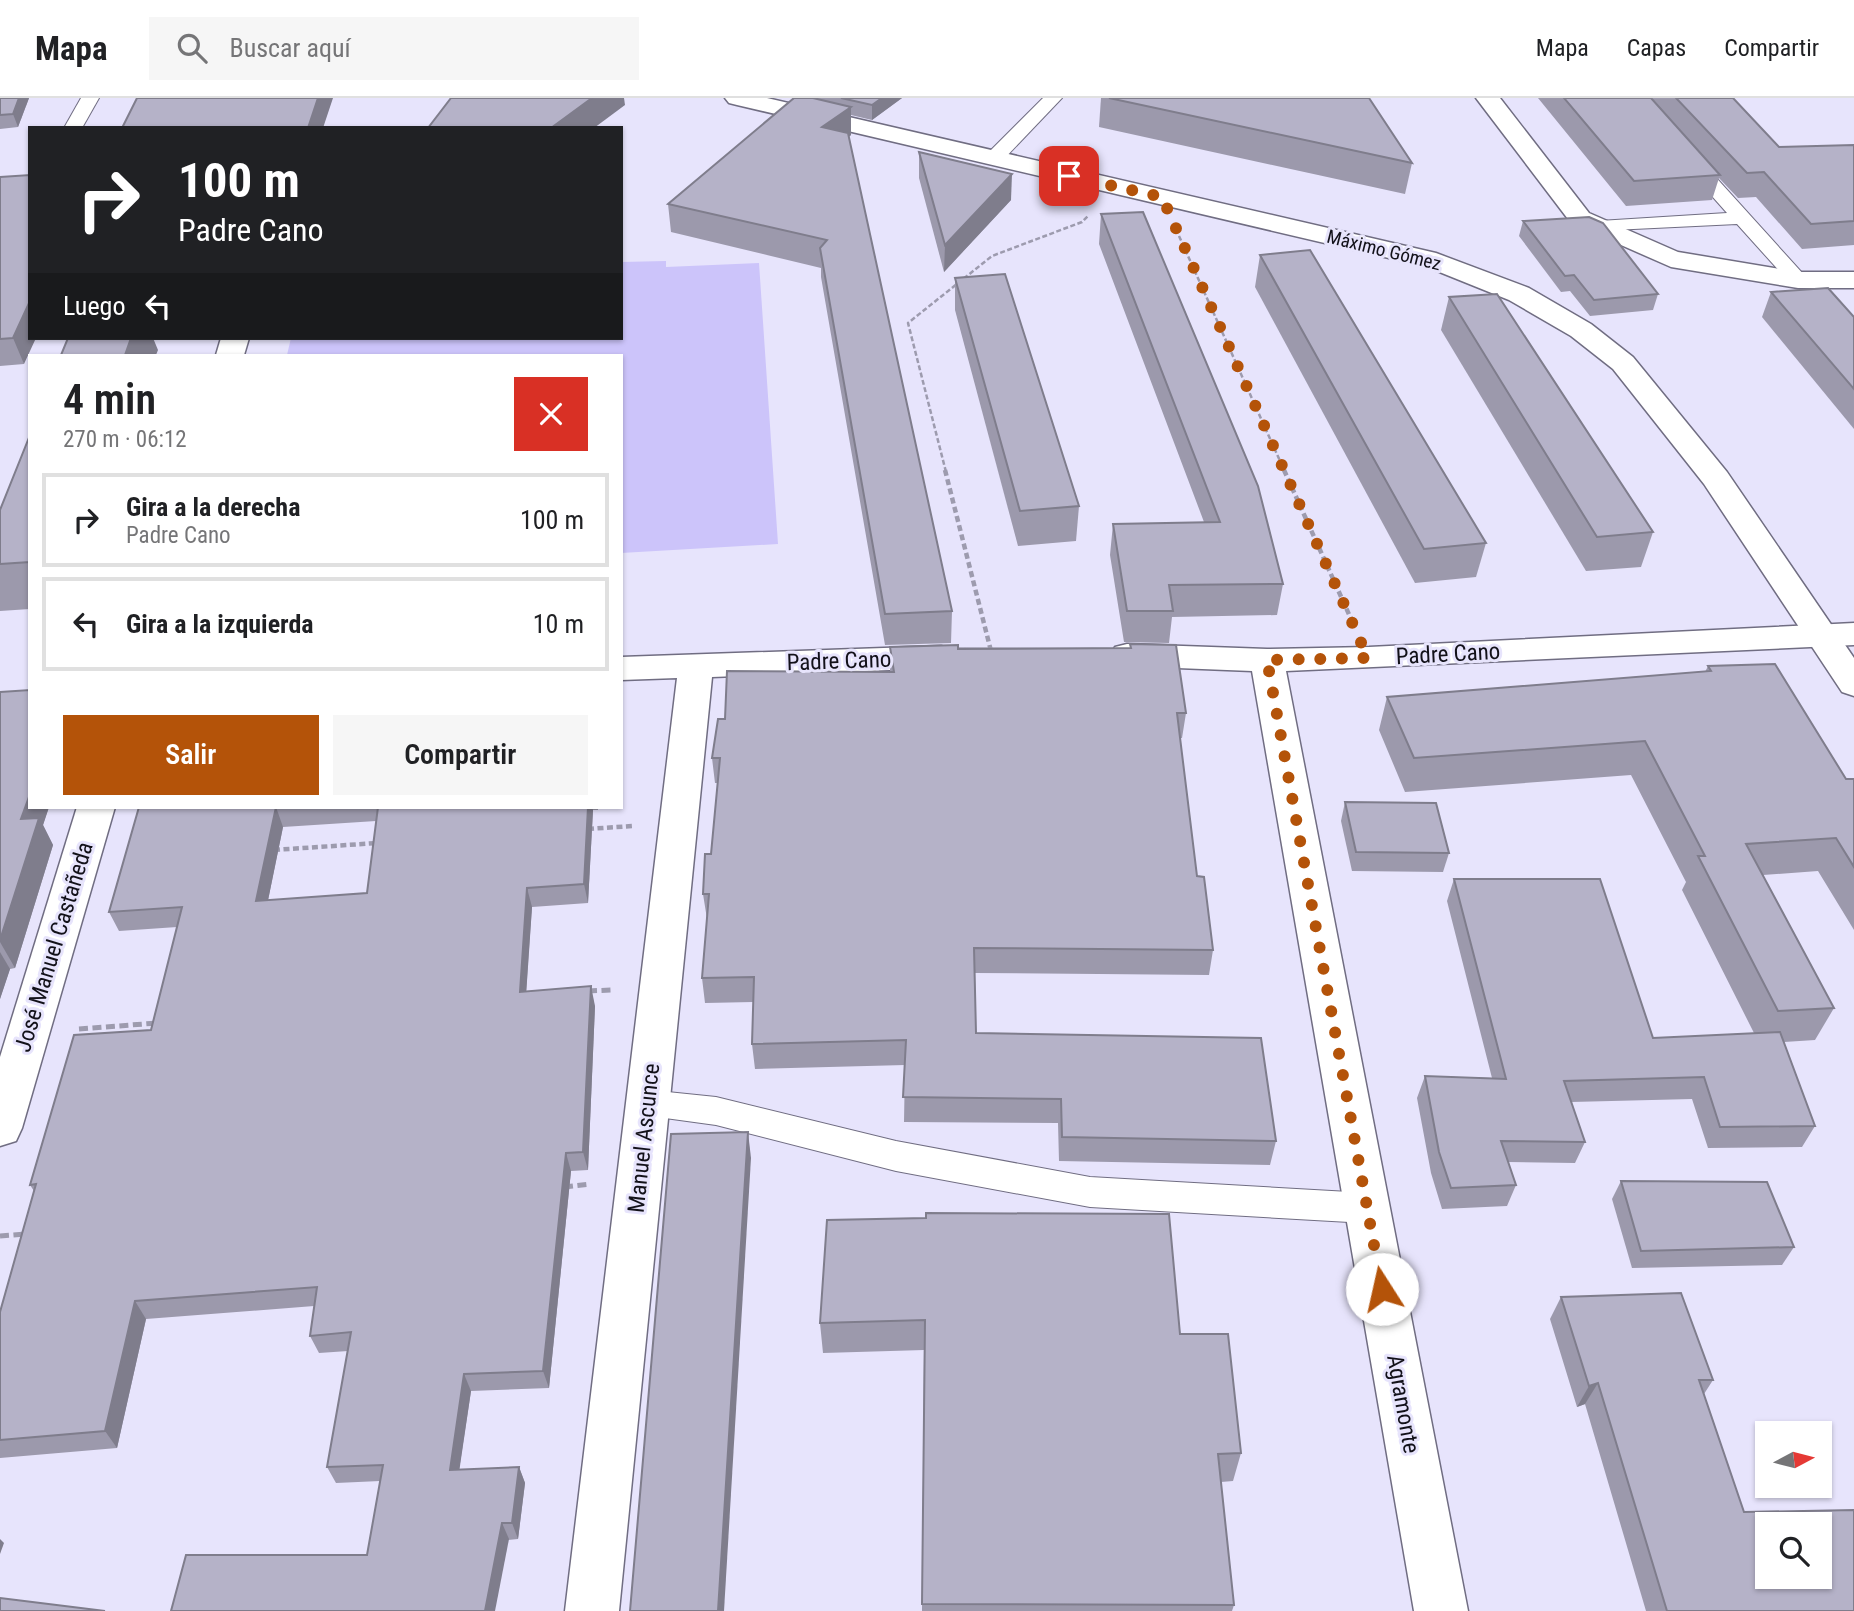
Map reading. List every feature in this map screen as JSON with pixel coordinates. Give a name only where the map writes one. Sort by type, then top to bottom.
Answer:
[{"type":"street","name":"Máximo Gómez","points":[[737,98],[1436,261],[1519,294],[1581,330],[1623,363],[1717,479],[1820,637],[1854,684]]},
{"type":"street","points":[[1488,98],[1580,218],[1671,259],[1798,280],[1854,280]]},
{"type":"street","name":"Padre Cano","points":[[1095,656],[1267,660],[1368,658],[1854,635]]},
{"type":"street","name":"Padre Cano","points":[[623,668],[992,656]]},
{"type":"street","name":"Agramonte","points":[[1267,660],[1441,1611]]},
{"type":"street","name":"Manuel Ascunce","points":[[592,1611],[696,666]]},
{"type":"street","name":"José Manuel Castañeda","points":[[0,1128],[95,809]]},
{"type":"lane","points":[[75,126],[90,98]]},
{"type":"lane","points":[[993,159],[1053,98]]},
{"type":"lane","points":[[1634,98],[1798,280]]},
{"type":"lane","points":[[1599,227],[1742,218]]},
{"type":"lane","points":[[648,1104],[716,1111],[897,1156],[1090,1192],[1367,1208]]},
{"type":"path","points":[[992,656],[908,323],[992,256],[1082,222],[1119,187]]},
{"type":"path","points":[[1162,197],[1368,658]]},
{"type":"path","points":[[581,830],[678,823]]},
{"type":"path","points":[[260,851],[386,843]]},
{"type":"path","points":[[578,992],[661,986]]},
{"type":"path","points":[[28,1033],[166,1023]]},
{"type":"path","points":[[556,1187],[640,1180]]},
{"type":"path","points":[[0,1236],[28,1234]]},
{"type":"shaded area","points":[[666,261],[666,267],[759,263],[778,544],[623,553],[623,354],[287,354],[291,340],[623,340],[623,262]]},
{"type":"building","points":[[0,98],[19,98],[13,114],[0,115]]},
{"type":"building","points":[[137,98],[318,98],[309,126],[123,126]]},
{"type":"building","points":[[451,98],[592,98],[554,126],[430,126]]},
{"type":"building","points":[[794,98],[813,98],[851,107],[822,127],[848,133],[952,611],[885,614],[820,248],[827,240],[668,204]]},
{"type":"building","points":[[841,98],[882,98],[872,105]]},
{"type":"building","points":[[1109,98],[1369,98],[1412,163]]},
{"type":"building","points":[[1564,98],[1651,98],[1720,175],[1634,181]]},
{"type":"building","points":[[1676,98],[1733,98],[1779,147],[1854,145],[1854,221],[1811,224],[1764,172],[1747,173]]},
{"type":"building","points":[[919,152],[1012,174],[945,245]]},
{"type":"building","points":[[28,175],[28,305],[13,338],[0,339],[0,177]]},
{"type":"building","points":[[1143,212],[1258,486],[1283,584],[1169,585],[1173,611],[1127,611],[1113,524],[1220,522],[1101,214]]},
{"type":"building","points":[[1589,217],[1603,223],[1658,294],[1594,300],[1574,275],[1565,276],[1523,221]]},
{"type":"building","points":[[1310,250],[1486,543],[1424,549],[1260,255]]},
{"type":"building","points":[[1005,274],[1079,506],[1020,511],[955,278]]},
{"type":"building","points":[[1828,288],[1854,317],[1854,389],[1771,292]]},
{"type":"building","points":[[1497,294],[1653,532],[1597,537],[1449,297]]},
{"type":"building","points":[[67,340],[130,340],[125,354],[61,354]]},
{"type":"building","points":[[28,440],[28,562],[0,564],[0,510]]},
{"type":"building","points":[[1130,644],[1176,645],[1186,713],[1177,713],[1197,876],[1204,877],[1213,950],[974,948],[976,1033],[1261,1038],[1276,1141],[1062,1137],[1061,1099],[903,1097],[906,1040],[752,1044],[754,977],[702,978],[709,894],[703,894],[705,854],[711,854],[720,758],[712,758],[718,719],[725,719],[727,671],[894,672],[890,647],[958,645],[958,649],[1131,648]]},
{"type":"building","points":[[1775,664],[1846,779],[1854,779],[1854,867],[1836,838],[1746,844],[1834,1008],[1778,1011],[1698,856],[1705,856],[1645,741],[1414,758],[1387,697],[1711,671],[1708,666]]},
{"type":"building","points":[[28,690],[28,800],[21,819],[39,818],[0,940],[0,692]]},
{"type":"building","points":[[1345,802],[1436,803],[1449,853],[1356,852]]},
{"type":"building","points":[[138,809],[276,809],[256,901],[367,893],[378,809],[588,809],[584,884],[527,888],[520,992],[591,986],[583,1152],[566,1153],[543,1371],[464,1374],[450,1470],[519,1467],[512,1523],[502,1523],[485,1611],[171,1611],[186,1555],[367,1555],[383,1465],[327,1467],[351,1332],[310,1336],[317,1287],[135,1301],[105,1431],[0,1440],[0,1312],[36,1184],[30,1185],[74,1035],[151,1030],[182,907],[109,912]]},
{"type":"building","points":[[1454,879],[1600,879],[1653,1038],[1780,1032],[1815,1126],[1720,1127],[1704,1077],[1564,1081],[1585,1142],[1501,1141],[1516,1185],[1451,1188],[1439,1152],[1425,1076],[1506,1079]]},
{"type":"building","points":[[748,1132],[718,1611],[630,1611],[671,1134]]},
{"type":"building","points":[[1621,1181],[1767,1182],[1794,1247],[1641,1251]]},
{"type":"building","points":[[926,1213],[1169,1214],[1180,1334],[1228,1334],[1241,1453],[1218,1454],[1234,1605],[922,1604],[925,1320],[820,1323],[827,1220],[926,1218]]},
{"type":"building","points":[[1681,1293],[1713,1380],[1699,1380],[1744,1512],[1854,1510],[1854,1611],[1667,1611],[1598,1383],[1589,1386],[1561,1297]]},
{"type":"building","points":[[0,1598],[105,1611],[0,1611]]},
{"type":"route","points":[[1069,176],[1162,197],[1368,658],[1267,660],[1382,1289]]}]
